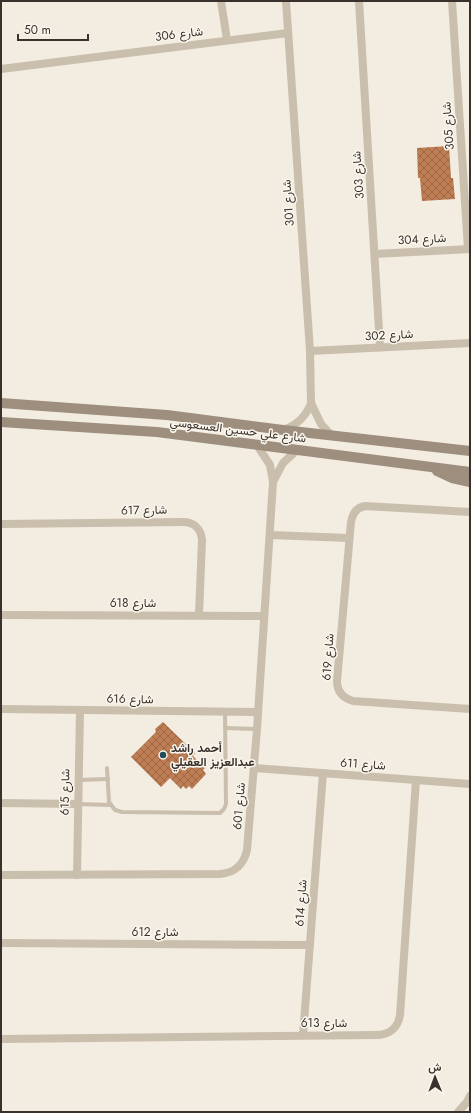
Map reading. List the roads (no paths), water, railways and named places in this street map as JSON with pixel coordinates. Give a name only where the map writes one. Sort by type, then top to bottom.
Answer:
[{"type":"street","points":[[221,1],[227,40]]},
{"type":"street","name":"شارع 301","points":[[286,1],[310,351],[311,403],[321,424],[331,435]]},
{"type":"street","name":"شارع 303","points":[[359,1],[380,348]]},
{"type":"street","name":"شارع 305","points":[[452,1],[469,249]]},
{"type":"street","name":"شارع 306","points":[[1,69],[288,33]]},
{"type":"street","name":"شارع 304","points":[[375,254],[469,249]]},
{"type":"street","name":"شارع 302","points":[[310,351],[470,343]]},
{"type":"street","name":"شارع علي حسين العسعوسي","points":[[1,403],[167,415],[283,430],[470,451]]},
{"type":"street","points":[[283,430],[291,427],[300,420],[308,411],[311,403]]},
{"type":"street","name":"شارع علي حسين العسعوسي","points":[[1,422],[157,432],[257,446],[470,472]]},
{"type":"street","name":"شارع 601","points":[[1,875],[220,874],[230,872],[242,864],[247,850],[254,768],[273,482],[270,465],[257,446]]},
{"type":"street","name":"شارع 601","points":[[273,482],[283,463],[298,450]]},
{"type":"street","points":[[428,467],[452,478],[470,482]]},
{"type":"street","name":"شارع 619","points":[[470,512],[365,506],[359,508],[352,516],[337,681],[337,686],[344,698],[353,701],[470,709]]},
{"type":"street","name":"شارع 617","points":[[1,524],[183,522],[192,524],[200,530],[202,540],[199,615]]},
{"type":"street","points":[[270,535],[349,538]]},
{"type":"street","name":"شارع 618","points":[[1,615],[264,616]]},
{"type":"street","name":"شارع 616","points":[[1,709],[258,712]]},
{"type":"street","name":"شارع 615","points":[[77,875],[77,780],[80,710]]},
{"type":"street","name":"شارع 611","points":[[254,768],[470,784]]},
{"type":"street","name":"شارع 614","points":[[303,1035],[323,773]]},
{"type":"street","name":"شارع 613","points":[[1,1038],[380,1035],[392,1030],[398,1023],[400,1015],[416,780]]},
{"type":"street","points":[[1,803],[77,804]]},
{"type":"street","name":"شارع 612","points":[[1,944],[310,945]]},
{"type":"street","points":[[458,1112],[463,1108],[470,1096]]},
{"type":"lane","points":[[107,768],[110,805],[115,810],[122,812],[216,813],[223,811],[226,804],[225,712]]},
{"type":"lane","points":[[225,728],[257,729]]},
{"type":"lane","points":[[77,780],[108,779]]},
{"type":"lane","points":[[77,804],[110,805]]},
{"type":"place","name":"أحمد راشد عبدالعزيز العقيلي","points":[[163,755]]}]
